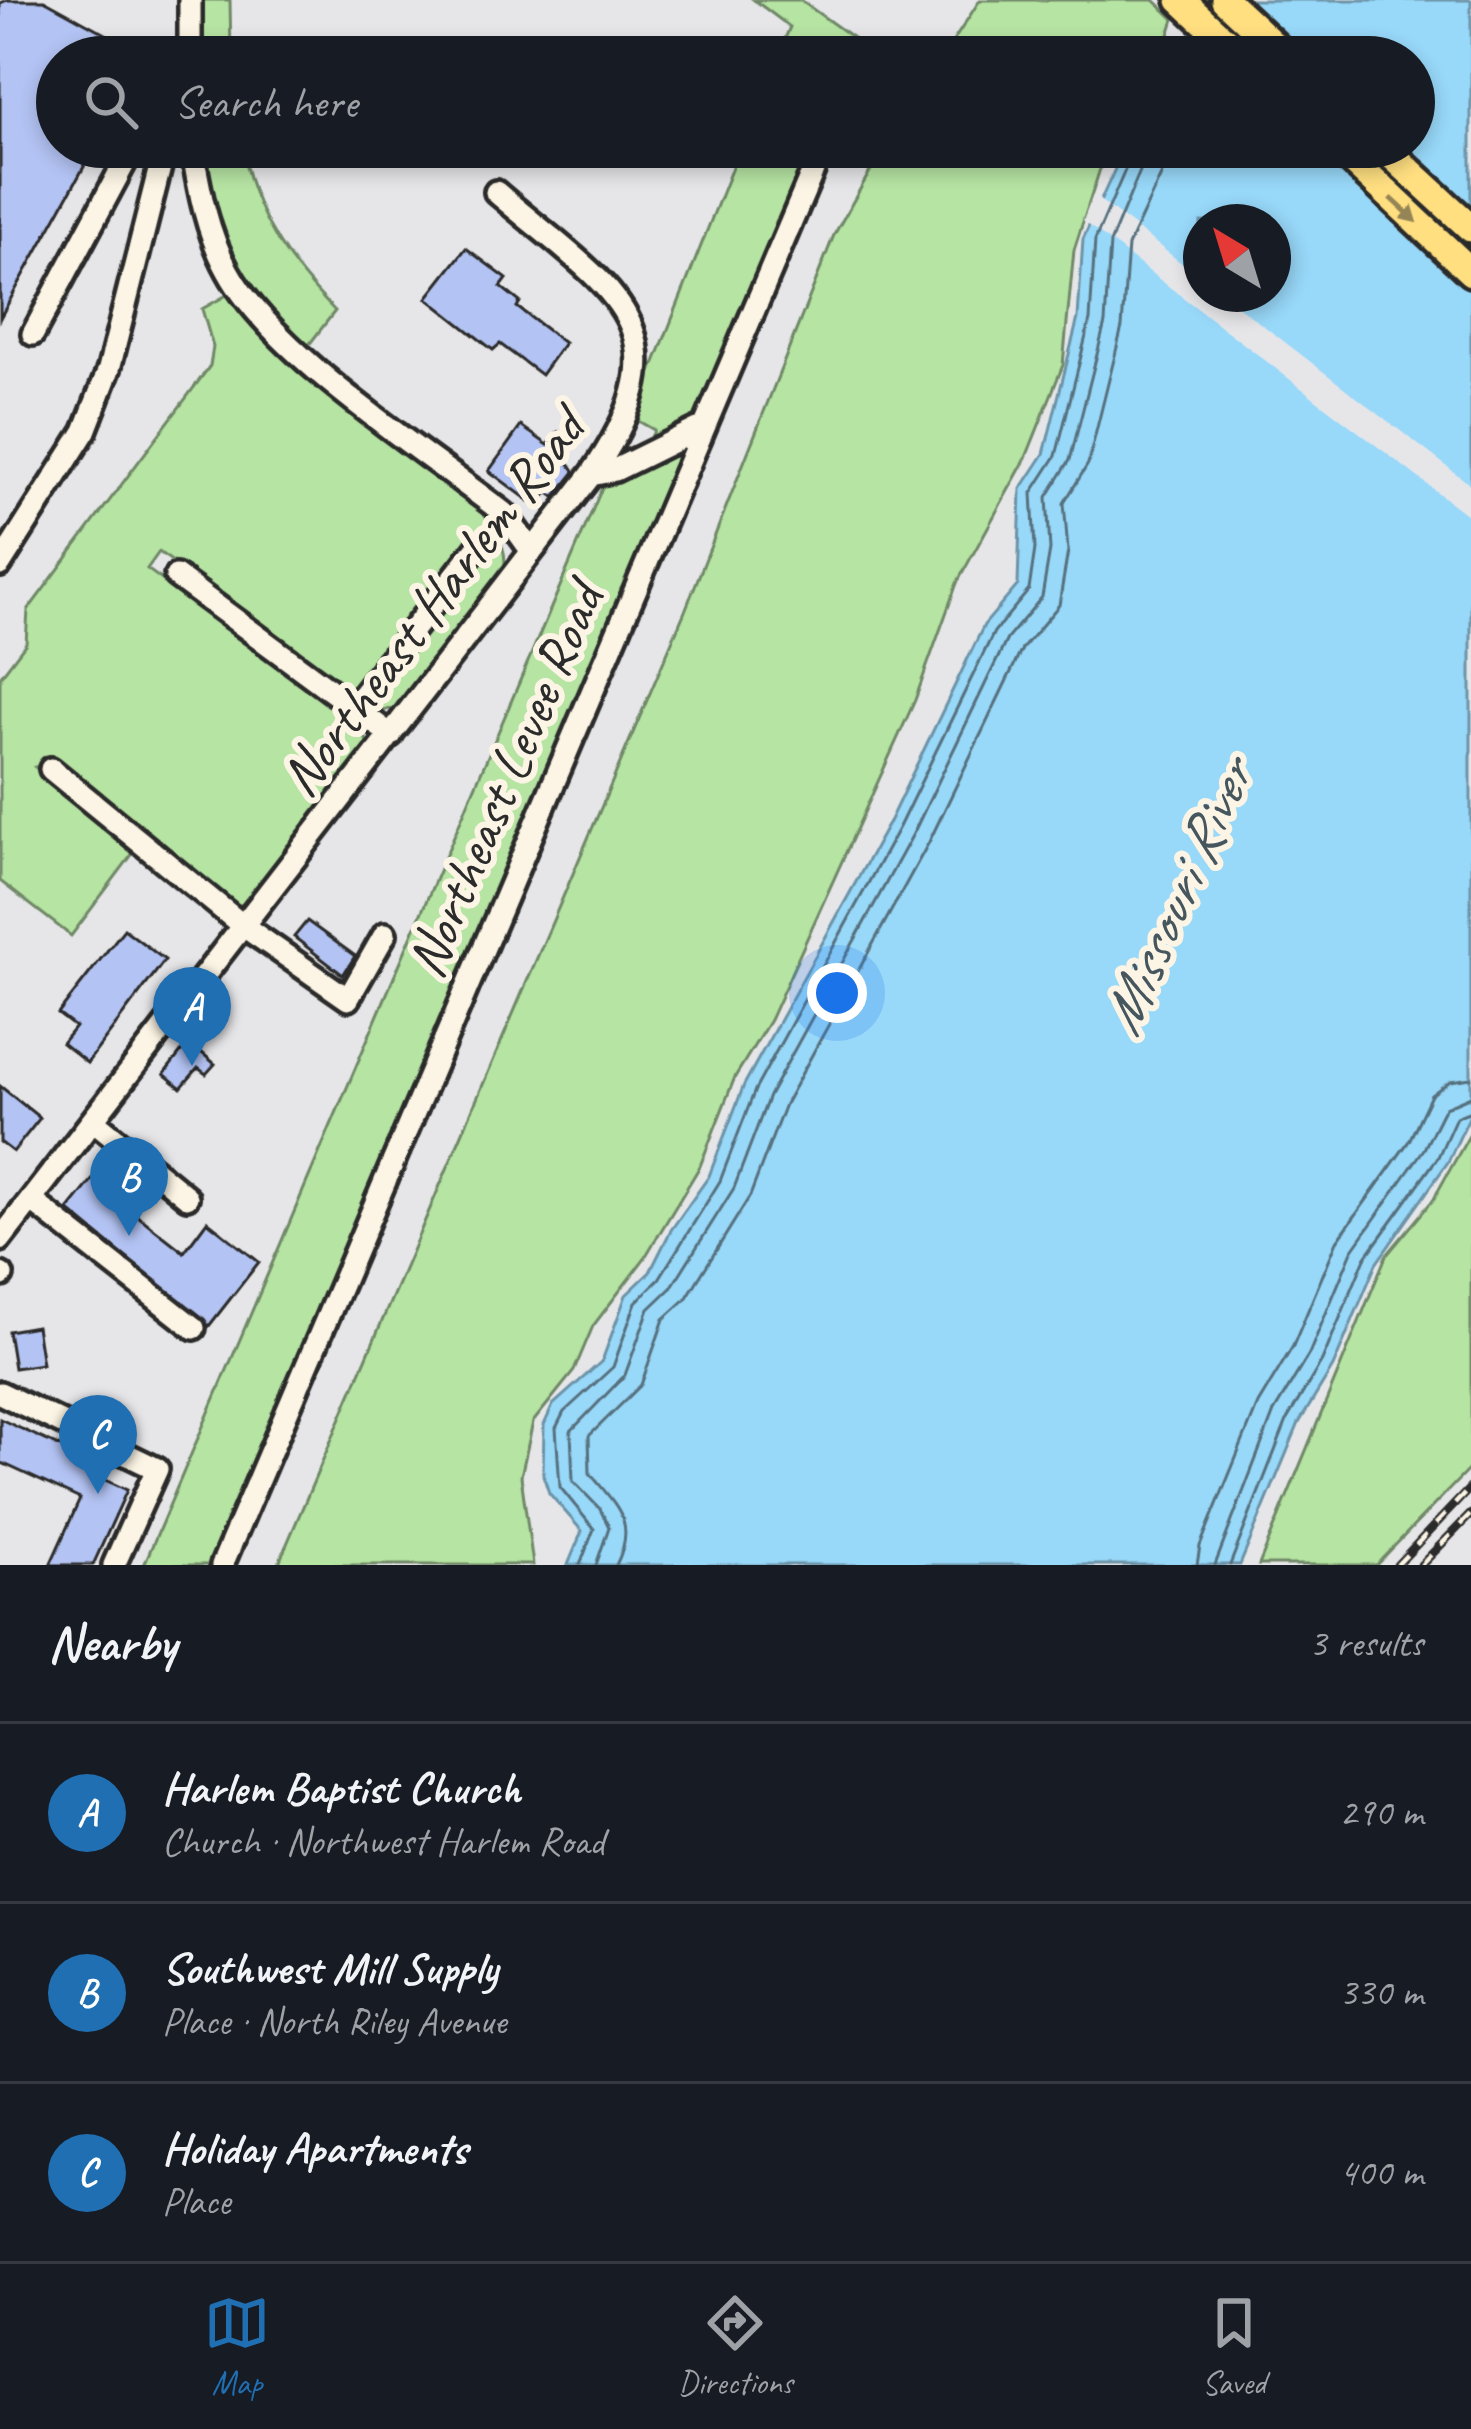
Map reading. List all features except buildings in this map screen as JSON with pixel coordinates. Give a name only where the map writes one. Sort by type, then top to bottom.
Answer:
[{"type":"main road","points":[[1181,0],[1220,36]]},
{"type":"main road","points":[[1225,0],[1264,36]]},
{"type":"main road","points":[[1360,168],[1471,272]]},
{"type":"main road","points":[[1406,168],[1471,228]]},
{"type":"street","points":[[190,0],[190,36]]},
{"type":"street","points":[[33,334],[122,168]]},
{"type":"street","points":[[0,565],[85,431],[110,368],[161,168]]},
{"type":"street","points":[[196,168],[208,225],[235,284],[276,335],[506,514],[530,548]]},
{"type":"street","name":"Northeast Levee Road","points":[[222,1565],[583,720],[698,429],[814,168]]},
{"type":"street","name":"Northeast Harlem Road","points":[[0,1240],[621,432],[637,395],[635,334],[627,316],[603,284],[496,192]]},
{"type":"street","points":[[591,475],[615,470],[698,429]]},
{"type":"street","points":[[353,707],[479,545]]},
{"type":"street","points":[[176,576],[391,735]]},
{"type":"street","points":[[427,613],[460,641]]},
{"type":"street","points":[[51,769],[242,925],[348,1000],[385,934]]},
{"type":"street","points":[[93,1120],[187,1197]]},
{"type":"street","points":[[32,1200],[194,1328]]},
{"type":"street","points":[[0,1393],[158,1469],[114,1565]]},
{"type":"green space","points":[[197,0],[230,0],[231,36],[196,36]]},
{"type":"green space","points":[[754,0],[800,0],[850,36],[786,36],[790,27]]},
{"type":"green space","points":[[980,0],[1154,0],[1174,19],[1169,36],[957,36]]},
{"type":"green space","points":[[203,168],[246,168],[275,236],[335,311],[305,350],[244,280],[213,212]]},
{"type":"green space","points":[[732,168],[806,168],[695,420],[646,451],[654,430],[633,418]]},
{"type":"green space","points":[[872,168],[1100,168],[1074,250],[1063,365],[1025,460],[957,583],[915,700],[770,1020],[735,1077],[700,1166],[644,1259],[593,1326],[574,1371],[533,1422],[521,1476],[533,1565],[278,1565],[685,611],[834,235]]},
{"type":"green space","points":[[227,295],[297,371],[458,487],[485,515],[501,543],[504,570],[401,706],[382,711],[159,552],[147,569],[364,729],[367,744],[248,904],[231,906],[55,762],[35,767],[134,852],[71,936],[0,881],[0,677],[26,643],[28,610],[210,366],[213,347],[202,309]]},
{"type":"green space","points":[[683,447],[214,1565],[144,1565],[604,483]]},
{"type":"green space","points":[[1471,1132],[1471,1467],[1376,1565],[1259,1565],[1386,1256],[1433,1200]]},
{"type":"water","name":"Missouri River","points":[[1240,0],[1471,0],[1471,1113],[1448,1162],[1376,1264],[1333,1367],[1299,1423],[1240,1565],[568,1565],[582,1531],[549,1493],[543,1475],[544,1425],[553,1405],[602,1361],[626,1295],[650,1272],[671,1230],[709,1176],[744,1085],[889,822],[984,625],[1018,585],[1021,489],[1044,454],[1078,318],[1083,239],[1115,168],[1435,168],[1435,36],[1201,36],[1220,13]]},
{"type":"pier","points":[[1093,195],[1183,264],[1183,298],[1083,221]]},
{"type":"pier","points":[[1202,312],[1245,312],[1471,485],[1471,518]]},
{"type":"railway","points":[[1397,1565],[1471,1487]]},
{"type":"railway","points":[[1421,1565],[1471,1514]]},
{"type":"place","name":"Harlem Baptist Church","points":[[192,1066]]},
{"type":"place","name":"Southwest Mill Supply","points":[[129,1236]]},
{"type":"place","name":"Holiday Apartments","points":[[98,1494]]}]
